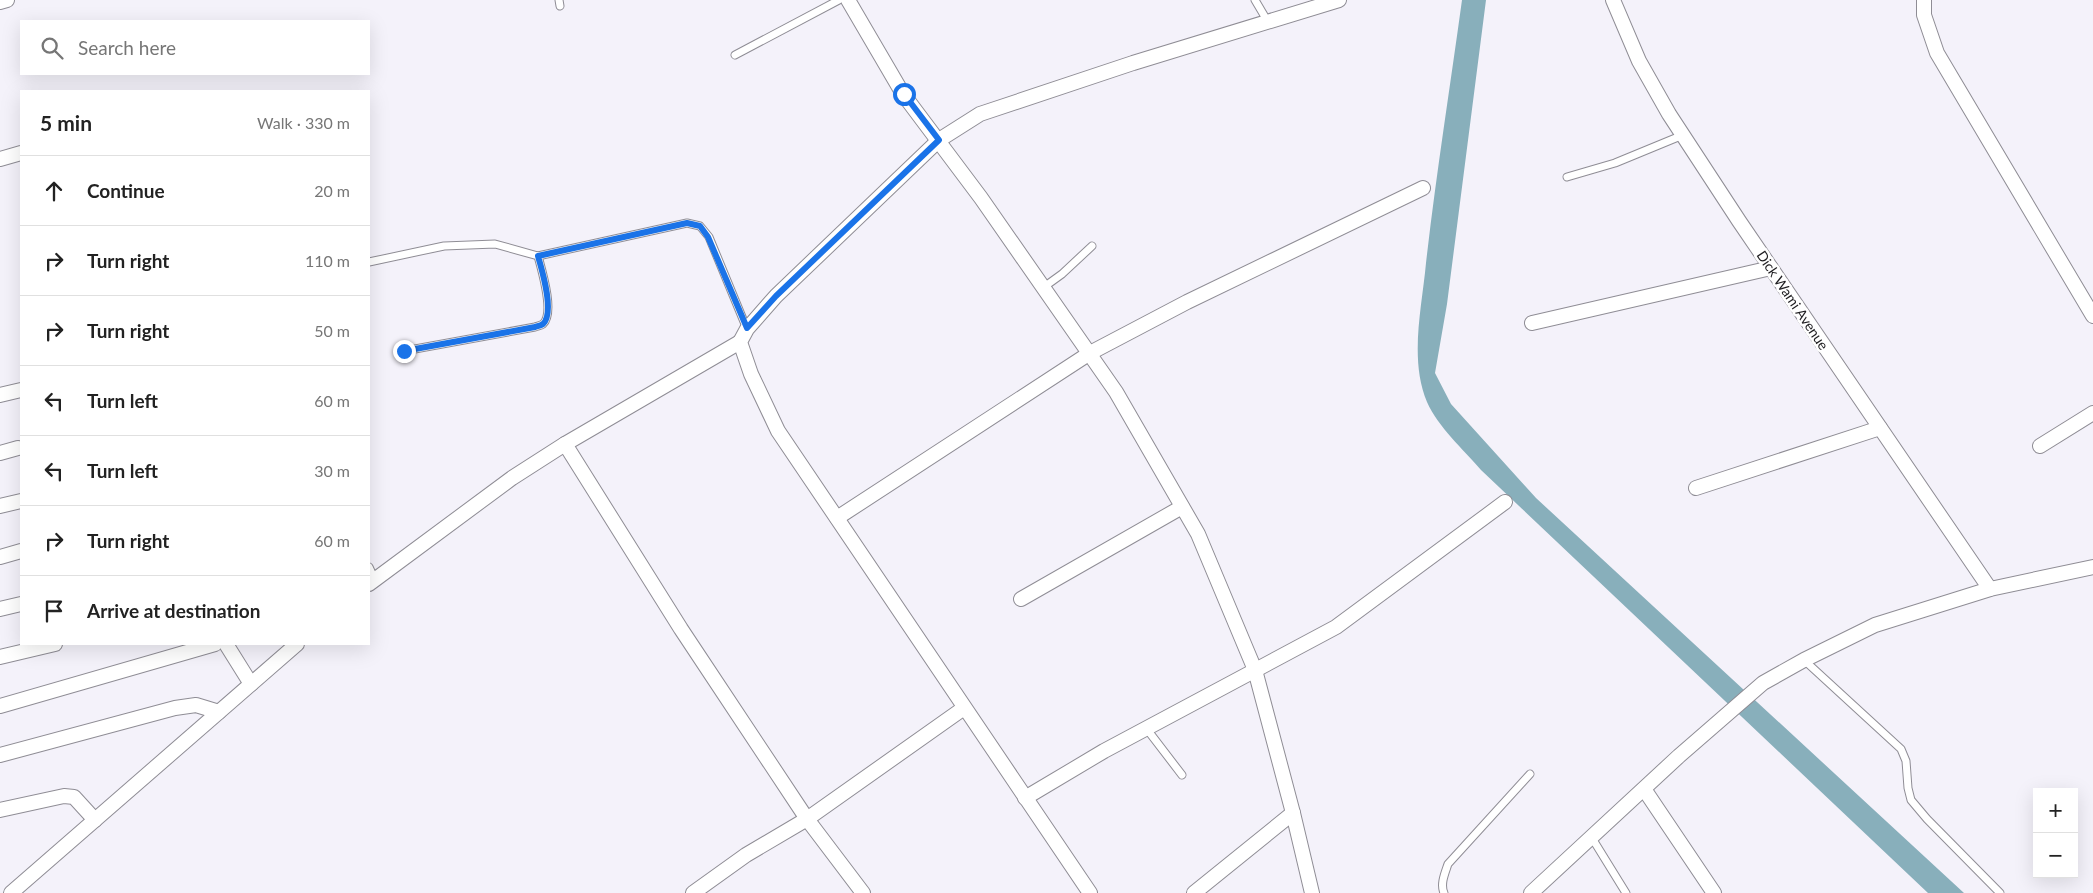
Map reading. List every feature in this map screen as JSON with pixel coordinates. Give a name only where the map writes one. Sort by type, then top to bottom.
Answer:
[{"type":"street","points":[[0,2],[7,0]]},
{"type":"street","points":[[848,0],[904,94],[1044,287],[1116,392],[1198,534],[1255,670],[1293,812],[1312,893]]},
{"type":"street","points":[[371,577],[512,478],[565,444],[740,342],[747,328],[776,296],[939,140],[980,114],[1134,63],[1339,0]]},
{"type":"street","name":"Dick Wami Avenue","points":[[1613,0],[1639,60],[1683,135],[1771,268],[1990,589]]},
{"type":"street","points":[[1924,0],[1924,15],[1937,53],[2093,316]]},
{"type":"street","points":[[0,159],[20,153]]},
{"type":"street","points":[[837,518],[1090,353],[1187,302],[1423,188]]},
{"type":"street","points":[[1532,324],[1771,268]]},
{"type":"street","points":[[740,342],[751,374],[778,431],[1090,893]]},
{"type":"street","points":[[0,395],[20,390]]},
{"type":"street","points":[[2040,446],[2093,413]]},
{"type":"street","points":[[1696,488],[1880,428]]},
{"type":"street","points":[[565,444],[681,629],[807,819],[863,893]]},
{"type":"street","points":[[0,453],[18,448]]},
{"type":"street","points":[[0,506],[20,501]]},
{"type":"street","points":[[1025,798],[1146,728],[1336,627],[1505,502]]},
{"type":"street","points":[[1021,599],[1182,507]]},
{"type":"street","points":[[0,557],[20,551]]},
{"type":"street","points":[[1538,890],[1644,789],[1737,706],[1763,684],[1804,660],[1875,625],[1990,589],[2093,568]]},
{"type":"street","points":[[0,609],[20,604]]},
{"type":"street","points":[[0,657],[51,645]]},
{"type":"street","points":[[0,706],[212,645]]},
{"type":"street","points":[[227,645],[251,684]]},
{"type":"street","points":[[11,893],[295,645]]},
{"type":"street","points":[[0,755],[175,708],[196,705],[219,712]]},
{"type":"street","points":[[693,893],[746,855],[807,819],[964,708]]},
{"type":"street","points":[[1644,789],[1714,893]]},
{"type":"street","points":[[0,810],[64,796],[74,797],[95,820]]},
{"type":"street","points":[[1194,893],[1293,812]]},
{"type":"lane","points":[[735,55],[839,0]]},
{"type":"lane","points":[[1255,0],[1268,22]]},
{"type":"lane","points":[[1568,177],[1615,163],[1683,135]]},
{"type":"lane","points":[[370,262],[444,246],[495,244],[538,256],[687,223],[700,226],[708,237],[747,328]]},
{"type":"lane","points":[[1044,287],[1062,274],[1092,246]]},
{"type":"lane","points":[[404,351],[543,324],[546,317],[548,295],[538,256]]},
{"type":"lane","points":[[1804,660],[1901,749],[1906,761],[1911,800],[1927,819],[2000,893]]},
{"type":"lane","points":[[1146,728],[1182,775]]},
{"type":"lane","points":[[1444,893],[1443,883],[1448,864],[1530,774]]},
{"type":"lane","points":[[1592,838],[1626,893]]},
{"type":"water","points":[[1462,0],[1486,0],[1447,304],[1435,373],[1451,404],[1536,498],[1964,893],[1928,893],[1481,470],[1444,429],[1432,411],[1422,385],[1419,368],[1418,333],[1434,197]]},
{"type":"route","points":[[404,351],[543,324],[546,317],[548,295],[538,256],[687,223],[700,226],[708,237],[747,328],[776,296],[939,140],[904,94]]}]
